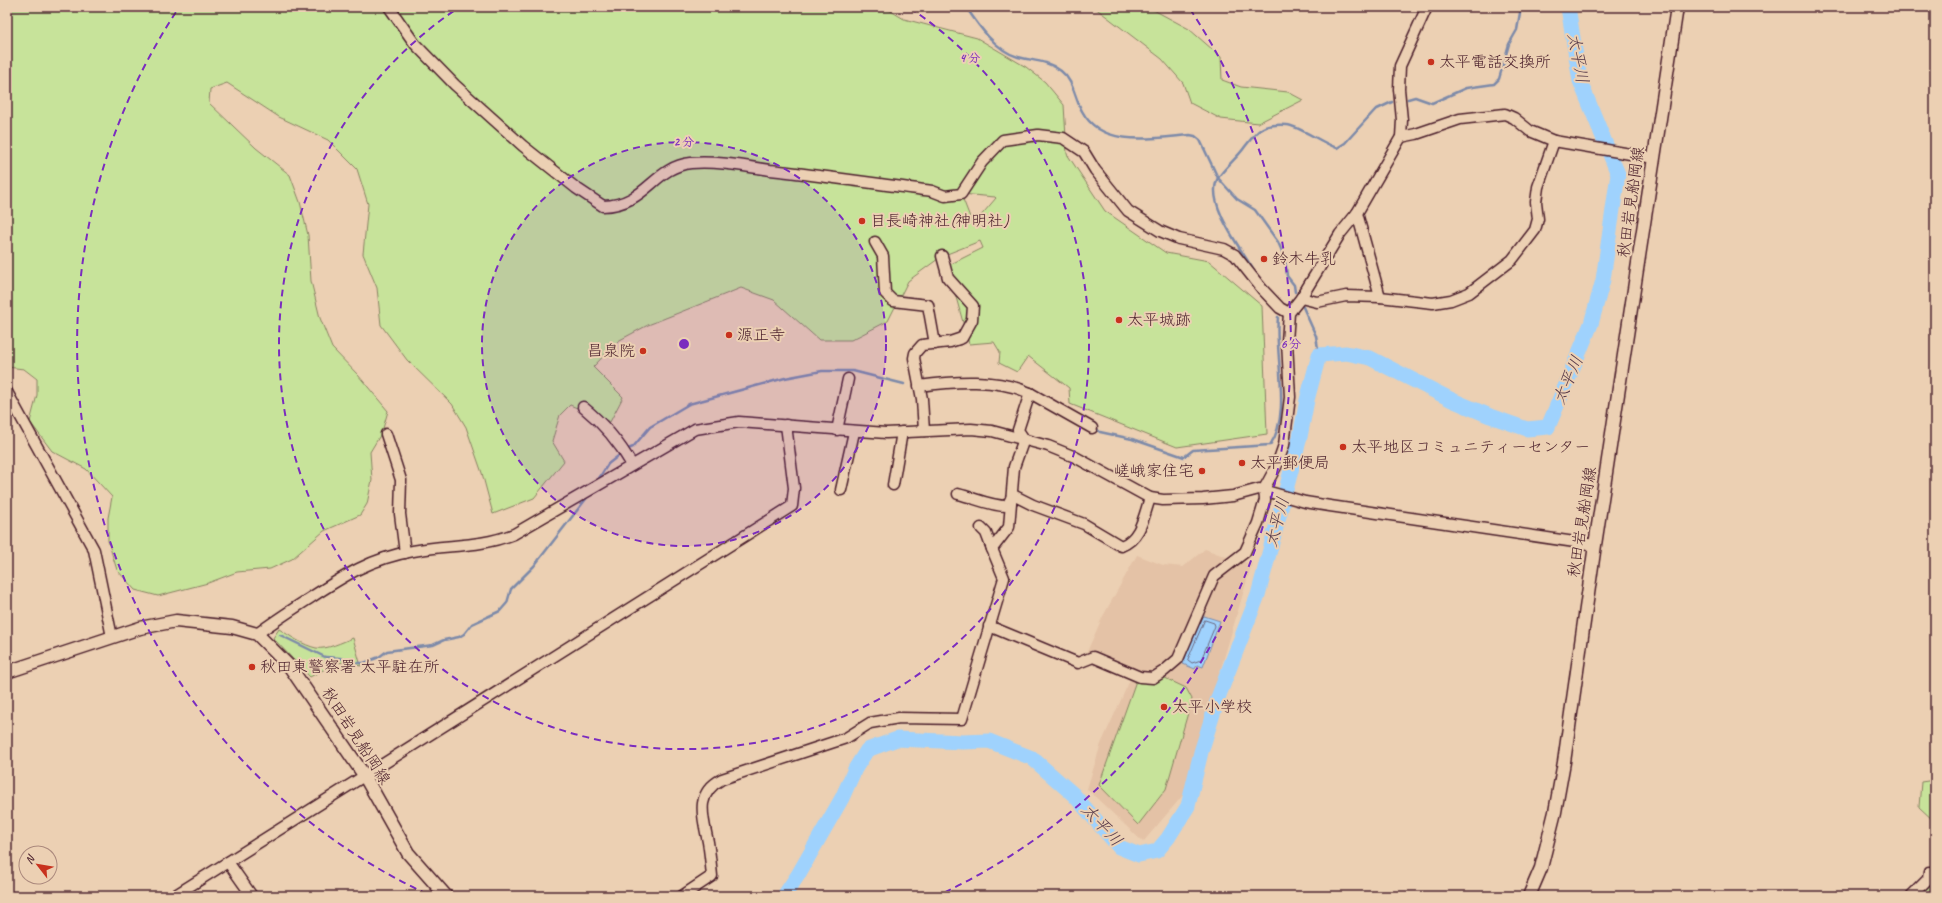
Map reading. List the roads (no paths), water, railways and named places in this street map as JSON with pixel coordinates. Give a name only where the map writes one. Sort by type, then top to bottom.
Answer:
[{"type":"main road","name":"秋田岩見船岡線","points":[[1529,896],[1541,868],[1555,812],[1564,762],[1595,545],[1677,7]]},
{"type":"main road","name":"秋田岩見船岡線","points":[[7,672],[140,628],[176,621],[232,627],[257,634],[290,667],[364,775],[408,852],[446,896]]},
{"type":"street","points":[[389,7],[415,44],[455,85],[523,146],[576,188],[603,206],[623,204],[643,193],[660,176],[675,167],[691,163],[720,164],[814,175],[932,191],[945,196],[961,194],[982,162],[1003,140],[1038,135],[1063,138],[1084,152],[1095,170],[1128,210],[1134,215],[1160,231],[1179,239],[1210,245],[1235,255],[1262,290],[1280,308],[1289,312]]},
{"type":"street","points":[[989,626],[1078,663],[1093,657],[1140,677],[1153,678],[1164,671],[1178,658],[1214,576],[1245,552],[1258,523],[1267,490],[1281,456],[1287,429],[1290,397],[1287,342],[1289,312],[1301,298],[1340,234],[1357,213],[1401,137],[1402,120],[1399,90],[1400,66],[1427,7]]},
{"type":"street","points":[[1401,137],[1416,134],[1460,119],[1505,114],[1514,118],[1530,131],[1554,140],[1654,158]]},
{"type":"street","points":[[1301,298],[1317,302],[1346,296],[1380,296],[1433,303],[1451,300],[1469,293],[1512,260],[1535,230],[1538,219],[1536,202],[1538,186],[1554,140]]},
{"type":"street","points":[[1357,213],[1380,296]]},
{"type":"street","points":[[875,242],[883,256],[884,293],[893,301],[928,306],[935,344]]},
{"type":"street","points":[[924,431],[914,358],[915,353],[922,345],[935,344],[962,338],[972,320],[974,313],[973,306],[948,278],[942,256]]},
{"type":"street","points":[[837,430],[848,379]]},
{"type":"street","points":[[919,386],[943,383],[973,383],[1010,386],[1030,393],[1092,428]]},
{"type":"street","points":[[7,392],[94,550],[112,637]]},
{"type":"street","points":[[1024,439],[1018,430],[1030,393]]},
{"type":"street","points":[[583,407],[602,423],[627,456]]},
{"type":"street","points":[[257,634],[276,619],[340,578],[369,563],[405,553],[468,546],[499,540],[514,534],[602,483],[627,456],[695,429],[739,422],[854,432],[902,432],[972,429],[992,431],[1048,446],[1075,457],[1150,498],[1163,500],[1203,499],[1233,496],[1254,490],[1267,490],[1302,501],[1595,545]]},
{"type":"street","points":[[174,896],[792,506],[794,488],[786,425]]},
{"type":"street","points":[[841,490],[854,432]]},
{"type":"street","points":[[893,485],[902,432]]},
{"type":"street","points":[[386,434],[401,480],[400,514],[405,553]]},
{"type":"street","points":[[992,549],[1009,527],[1009,514],[1013,495],[1014,466],[1024,439]]},
{"type":"street","points":[[958,494],[980,500],[988,504],[1001,506],[1008,506],[1013,495]]},
{"type":"street","points":[[1013,495],[1032,506],[1084,524],[1122,546],[1129,543],[1136,536],[1150,498]]},
{"type":"street","points":[[682,896],[712,876],[702,817],[703,803],[712,785],[722,779],[846,738],[870,723],[899,718],[962,719],[1004,578],[986,533],[981,528]]},
{"type":"street","points":[[228,862],[252,896]]},
{"type":"street","points":[[1911,896],[1928,879],[1929,872]]},
{"type":"water","points":[[1201,615],[1220,621],[1203,667],[1197,665],[1195,669],[1183,664]]},
{"type":"waterway","points":[[966,7],[976,22],[1002,49],[1018,57],[1040,61],[1056,67],[1061,71],[1069,80],[1082,111],[1091,123],[1102,131],[1116,136],[1130,138],[1146,139],[1190,135],[1195,136],[1200,140],[1218,178],[1237,199],[1255,210],[1278,242],[1285,258],[1287,276],[1294,285],[1295,292]]},
{"type":"waterway","points":[[1408,99],[1415,97],[1432,103],[1466,88],[1494,84],[1499,79],[1509,44],[1517,30],[1521,7]]},
{"type":"waterway","name":"太平川","points":[[784,896],[798,875],[842,798],[855,769],[867,750],[897,739],[963,742],[989,741],[1032,758],[1074,795],[1119,847],[1139,855],[1157,851],[1168,838],[1188,806],[1201,752],[1219,695],[1258,595],[1300,437],[1307,400],[1319,355],[1346,353],[1370,358],[1452,400],[1490,416],[1527,429],[1548,427],[1591,324],[1603,280],[1618,174],[1580,81],[1568,7]]},
{"type":"waterway","points":[[1254,271],[1226,226],[1220,212],[1216,200],[1215,188],[1221,174],[1261,129],[1272,125],[1292,126],[1337,148],[1345,143],[1375,110],[1392,102]]},
{"type":"waterway","points":[[1303,307],[1316,336],[1319,355]]},
{"type":"waterway","points":[[1095,428],[1100,432],[1132,439],[1184,457],[1193,450],[1270,445],[1280,418],[1281,384],[1277,332],[1278,317]]},
{"type":"waterway","points":[[626,450],[633,447],[650,427],[689,404],[785,378],[822,371],[853,371],[904,384]]},
{"type":"waterway","points":[[598,480],[608,464],[622,453]]},
{"type":"waterway","points":[[280,635],[325,657],[340,658],[356,663],[364,663],[379,657],[387,651],[433,645],[444,640],[459,637],[464,634],[472,624],[500,611],[507,603],[511,589],[534,566],[589,495]]},
{"type":"place","name":"太平電話交換所","points":[[1431,62]]},
{"type":"place","name":"目長崎神社(神明社)","points":[[862,221]]},
{"type":"place","name":"鈴木牛乳","points":[[1264,259]]},
{"type":"place","name":"太平城跡","points":[[1119,320]]},
{"type":"place","name":"源正寺","points":[[729,335]]},
{"type":"place","name":"昌泉院","points":[[643,351]]},
{"type":"place","name":"太平地区コミュニティーセンター","points":[[1343,447]]},
{"type":"place","name":"太平郵便局","points":[[1242,463]]},
{"type":"place","name":"嵯峨家住宅","points":[[1202,471]]},
{"type":"place","name":"秋田東警察署 太平駐在所","points":[[252,667]]},
{"type":"place","name":"太平小学校","points":[[1164,707]]}]
